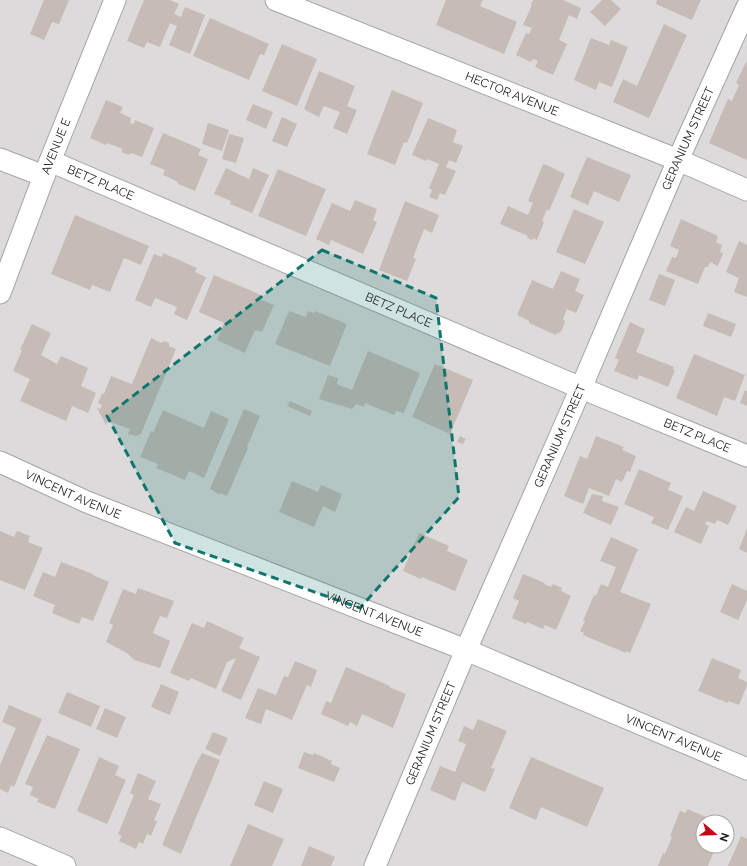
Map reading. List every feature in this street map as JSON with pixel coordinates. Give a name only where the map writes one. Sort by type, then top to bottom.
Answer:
[{"type":"street","name":"AVENUE E","points":[[0,293],[47,169],[115,0]]},
{"type":"street","name":"HECTOR AVENUE","points":[[276,0],[678,160],[747,190]]},
{"type":"street","name":"GERANIUM STREET","points":[[375,866],[466,650],[581,388],[678,160],[747,7]]},
{"type":"street","name":"BETZ PLACE","points":[[0,159],[47,169],[747,456]]},
{"type":"street","name":"VINCENT AVENUE","points":[[0,462],[87,502],[466,650],[747,769]]},
{"type":"street","points":[[0,838],[65,866]]},
{"type":"highlighted area","points":[[322,250],[436,298],[459,497],[360,608],[175,543],[107,416]]},
{"type":"shaded area","points":[[0,0],[747,0],[747,866],[0,866]]},
{"type":"building","points":[[44,0],[69,0],[59,24],[52,22],[44,40],[30,34]]},
{"type":"building","points":[[144,0],[170,0],[179,4],[174,14],[181,17],[185,7],[205,15],[190,54],[169,45],[177,26],[170,23],[160,47],[147,42],[144,48],[127,41]]},
{"type":"building","points":[[446,0],[483,0],[480,6],[517,22],[504,54],[436,25]]},
{"type":"building","points":[[533,0],[563,0],[581,8],[577,19],[569,15],[559,40],[567,44],[553,75],[535,67],[538,61],[533,59],[531,62],[516,55],[526,33],[529,34],[532,28],[523,25]]},
{"type":"building","points":[[602,0],[611,0],[621,9],[605,26],[590,12]]},
{"type":"building","points":[[657,0],[701,0],[692,20],[656,4]]},
{"type":"building","points":[[210,18],[269,44],[264,55],[260,54],[249,80],[193,56]]},
{"type":"building","points":[[664,24],[687,35],[649,118],[613,102],[623,79],[637,86]]},
{"type":"building","points":[[591,38],[609,45],[611,40],[628,47],[612,87],[599,82],[596,90],[574,80]]},
{"type":"building","points":[[282,44],[317,59],[297,106],[262,91]]},
{"type":"building","points":[[746,62],[747,160],[709,143],[728,99],[732,101],[739,85],[736,83]]},
{"type":"building","points":[[319,71],[355,86],[347,106],[357,110],[347,134],[333,128],[340,112],[324,106],[319,117],[304,109]]},
{"type":"building","points":[[392,90],[423,103],[407,143],[404,142],[395,165],[367,154]]},
{"type":"building","points":[[106,100],[123,107],[120,113],[131,118],[130,123],[134,124],[135,120],[154,128],[142,157],[131,153],[129,155],[121,152],[123,149],[107,143],[106,145],[90,138]]},
{"type":"building","points":[[253,104],[273,112],[266,129],[246,120]]},
{"type":"building","points":[[282,117],[297,124],[287,147],[272,141]]},
{"type":"building","points":[[428,118],[457,130],[453,142],[463,146],[456,163],[449,160],[446,167],[456,171],[445,195],[440,193],[437,200],[429,197],[432,190],[429,188],[439,164],[427,159],[426,161],[412,155]]},
{"type":"building","points":[[208,123],[229,130],[222,151],[202,144]]},
{"type":"building","points":[[163,133],[201,149],[198,155],[208,159],[195,191],[178,184],[178,182],[163,175],[165,170],[150,164]]},
{"type":"building","points":[[229,134],[244,138],[236,163],[222,159]]},
{"type":"building","points":[[587,157],[631,175],[619,202],[594,191],[588,205],[570,197]]},
{"type":"building","points":[[543,164],[565,174],[549,211],[547,209],[537,240],[533,238],[532,240],[527,238],[528,236],[500,224],[508,206],[528,215],[533,203],[528,201]]},
{"type":"building","points":[[226,168],[249,179],[253,168],[269,175],[252,213],[230,204],[231,201],[214,194]]},
{"type":"building","points":[[278,169],[326,189],[306,236],[258,216]]},
{"type":"building","points":[[355,200],[377,209],[373,220],[377,222],[363,254],[331,240],[329,245],[316,239],[332,203],[350,211]]},
{"type":"building","points":[[405,201],[439,215],[432,233],[424,229],[413,258],[416,259],[407,281],[379,270]]},
{"type":"building","points":[[574,209],[604,222],[585,264],[556,252]]},
{"type":"building","points":[[75,215],[149,246],[141,265],[124,258],[110,292],[92,285],[90,290],[51,274]]},
{"type":"building","points":[[681,219],[718,236],[716,242],[722,245],[720,252],[723,253],[718,266],[710,262],[708,267],[705,267],[698,284],[666,271],[672,257],[676,258],[679,250],[670,246]]},
{"type":"building","points":[[739,241],[747,245],[747,297],[734,292],[739,278],[726,272]]},
{"type":"building","points":[[163,253],[197,268],[195,272],[206,277],[187,320],[174,314],[177,307],[155,298],[151,307],[135,300],[154,254],[162,257]]},
{"type":"building","points":[[561,271],[580,279],[575,291],[584,295],[576,313],[567,309],[563,319],[565,322],[561,332],[557,333],[556,335],[529,323],[529,321],[517,315],[532,280],[553,289]]},
{"type":"building","points":[[659,274],[675,280],[665,306],[649,300]]},
{"type":"building","points":[[214,275],[261,295],[259,299],[274,305],[262,332],[255,330],[245,353],[217,340],[224,323],[199,312]]},
{"type":"building","points":[[289,311],[306,317],[308,311],[315,313],[315,311],[347,324],[330,366],[275,344]]},
{"type":"building","points":[[708,313],[736,324],[731,337],[703,326]]},
{"type":"building","points":[[630,322],[645,329],[636,352],[674,367],[673,369],[675,370],[668,387],[639,375],[637,380],[614,371],[619,360],[615,358]]},
{"type":"building","points":[[32,324],[51,333],[41,355],[57,364],[61,356],[88,368],[81,386],[96,393],[88,413],[72,406],[66,421],[20,401],[30,379],[13,371],[22,350],[20,350]]},
{"type":"building","points":[[151,338],[161,343],[165,341],[169,343],[169,346],[176,349],[141,434],[136,436],[128,434],[130,429],[108,421],[106,425],[97,408],[100,409],[102,405],[98,403],[102,393],[104,394],[111,376],[132,384]]},
{"type":"building","points":[[368,351],[420,373],[404,413],[396,411],[394,415],[365,403],[364,407],[356,404],[352,409],[319,399],[328,375],[338,378],[337,384],[352,390]]},
{"type":"building","points":[[694,354],[745,375],[735,401],[724,397],[717,416],[676,398]]},
{"type":"building","points":[[435,364],[473,380],[450,434],[412,417]]},
{"type":"building","points":[[745,390],[747,391],[747,406],[740,403]]},
{"type":"building","points":[[290,401],[312,411],[310,416],[287,406]]},
{"type":"building","points":[[244,409],[260,416],[227,496],[220,493],[220,495],[210,489]]},
{"type":"building","points":[[163,410],[204,428],[211,411],[229,419],[204,478],[189,471],[185,480],[156,468],[158,464],[140,457],[151,431],[153,433]]},
{"type":"building","points":[[460,436],[466,439],[463,444],[457,442]]},
{"type":"building","points":[[596,436],[624,447],[622,450],[636,456],[630,472],[627,471],[622,482],[616,479],[609,496],[589,488],[583,504],[564,496],[580,456],[587,459]]},
{"type":"building","points":[[639,469],[671,483],[668,490],[683,496],[668,530],[651,523],[654,517],[624,504]]},
{"type":"building","points":[[292,481],[318,492],[321,485],[342,494],[335,512],[323,506],[314,527],[279,512]]},
{"type":"building","points":[[703,491],[737,506],[728,525],[717,520],[715,524],[707,521],[705,524],[709,526],[701,544],[674,532],[686,507],[694,511]]},
{"type":"building","points":[[592,494],[603,496],[602,501],[619,507],[611,525],[583,513]]},
{"type":"building","points":[[747,529],[747,553],[739,549]]},
{"type":"building","points":[[0,531],[14,537],[17,531],[30,536],[28,542],[43,548],[25,590],[0,580]]},
{"type":"building","points":[[419,533],[449,546],[447,551],[468,560],[455,591],[422,577],[421,579],[403,571]]},
{"type":"building","points":[[611,537],[638,549],[620,592],[651,604],[630,653],[626,651],[626,653],[583,635],[584,633],[580,631],[594,595],[596,596],[601,584],[608,587],[616,567],[600,561]]},
{"type":"building","points":[[61,562],[93,574],[109,582],[93,621],[82,617],[79,624],[52,613],[55,605],[33,596],[43,572],[55,577]]},
{"type":"building","points":[[523,574],[551,587],[553,584],[562,588],[561,591],[571,596],[556,630],[545,625],[543,629],[527,622],[526,624],[512,618],[519,601],[513,598]]},
{"type":"building","points":[[732,584],[747,591],[747,600],[738,620],[720,612]]},
{"type":"building","points":[[138,588],[174,601],[167,618],[160,616],[153,633],[170,641],[160,668],[134,660],[127,653],[106,642],[113,625],[109,623],[123,589],[136,594]]},
{"type":"building","points":[[207,621],[244,638],[239,648],[260,657],[241,700],[221,691],[236,658],[227,662],[216,689],[191,678],[189,681],[170,673],[192,623],[204,628]]},
{"type":"building","points":[[712,658],[741,670],[738,678],[747,682],[747,685],[739,705],[728,701],[728,703],[698,691]]},
{"type":"building","points":[[295,661],[317,670],[311,687],[307,685],[292,720],[266,709],[261,724],[245,718],[258,688],[276,695],[284,676],[288,677]]},
{"type":"building","points":[[346,667],[406,694],[393,728],[362,714],[357,726],[350,722],[348,726],[321,714],[326,701],[331,703]]},
{"type":"building","points":[[161,684],[179,692],[170,715],[151,707]]},
{"type":"building","points":[[67,692],[100,706],[91,727],[58,713]]},
{"type":"building","points":[[9,705],[42,719],[14,787],[11,785],[8,793],[0,789],[0,765],[16,728],[2,722]]},
{"type":"building","points":[[105,708],[126,717],[117,738],[96,729]]},
{"type":"building","points":[[478,719],[507,731],[491,768],[495,769],[485,792],[462,782],[455,801],[430,790],[440,766],[455,772],[466,744],[458,741],[464,726],[473,730]]},
{"type":"building","points":[[213,732],[228,738],[220,756],[205,749]]},
{"type":"building","points":[[47,735],[80,749],[55,809],[37,802],[39,799],[30,795],[33,787],[25,784]]},
{"type":"building","points":[[304,752],[313,755],[314,753],[332,761],[331,764],[340,768],[334,782],[298,768]]},
{"type":"building","points":[[202,753],[220,760],[181,854],[162,845],[195,766]]},
{"type":"building","points":[[99,757],[119,766],[115,775],[126,780],[107,824],[77,811]]},
{"type":"building","points":[[531,757],[604,788],[587,827],[541,807],[536,820],[509,808]]},
{"type":"building","points":[[138,773],[156,781],[148,799],[161,804],[154,820],[157,821],[151,836],[147,834],[143,844],[139,842],[136,849],[119,841],[122,836],[118,834],[134,795],[130,793]]},
{"type":"building","points":[[264,781],[283,789],[273,813],[254,805]]},
{"type":"building","points":[[687,809],[699,814],[695,814],[695,854],[713,854],[708,866],[658,866],[672,837],[670,836],[680,811],[686,813]]},
{"type":"building","points":[[248,824],[284,839],[272,866],[230,866]]},
{"type":"building","points":[[741,836],[747,839],[747,866],[728,866],[733,854],[735,854],[735,850]]},
{"type":"building","points":[[309,846],[335,857],[331,866],[301,866]]}]
